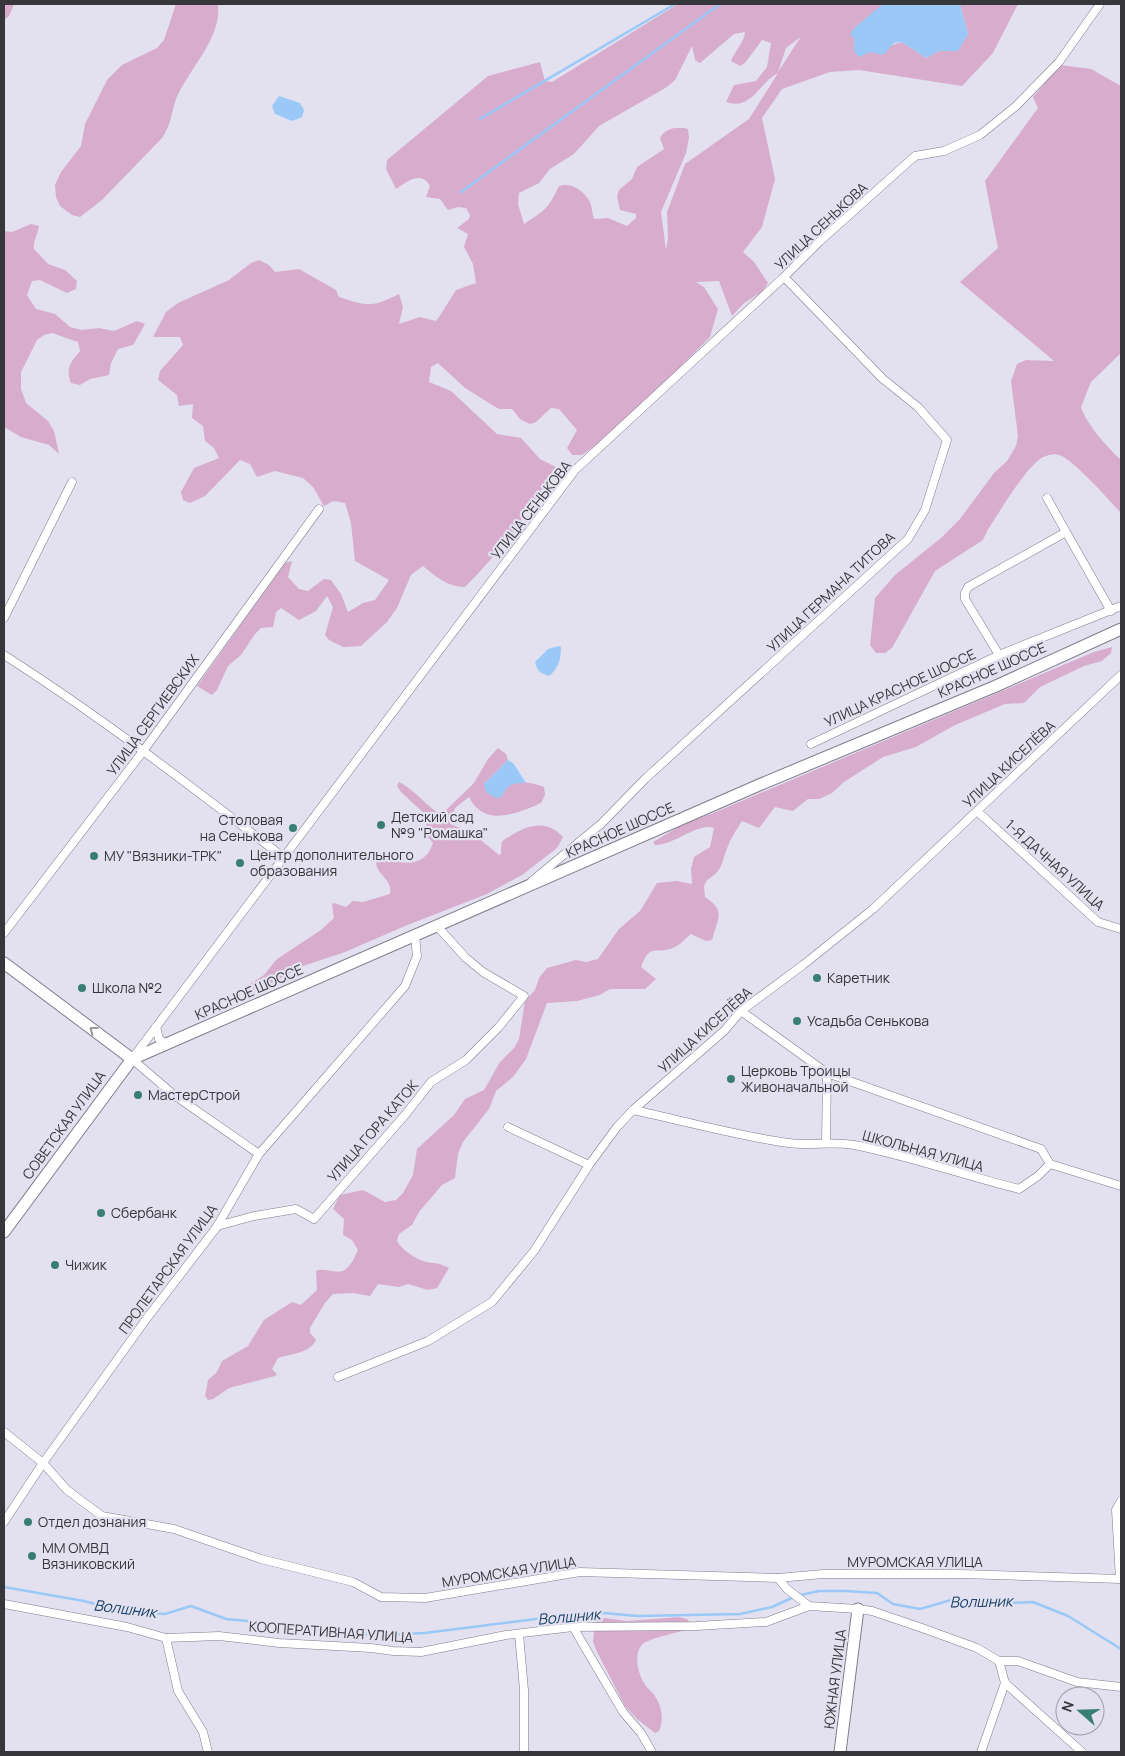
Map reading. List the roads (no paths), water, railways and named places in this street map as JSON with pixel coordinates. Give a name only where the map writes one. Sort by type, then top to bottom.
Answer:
[{"type":"main road","name":"КРАСНОЕ ШОССЕ","points":[[132,1060],[759,785],[996,686],[1121,629]]},
{"type":"main road","points":[[4,963],[132,1060]]},
{"type":"main road","name":"СОВЕТСКАЯ УЛИЦА","points":[[4,1232],[132,1060]]},
{"type":"main road","name":"ЮЖНАЯ УЛИЦА","points":[[840,1752],[858,1609]]},
{"type":"street","name":"УЛИЦА СЕНЬКОВА","points":[[132,1060],[576,470],[784,277],[819,242],[915,156],[944,151],[980,135],[1016,106],[1059,62],[1100,4]]},
{"type":"street","name":"УЛИЦА ГЕРМАНА ТИТОВА","points":[[521,890],[601,824],[645,779],[908,539],[925,510],[947,440],[918,407],[883,379],[784,277]]},
{"type":"street","points":[[4,618],[72,482]]},
{"type":"street","points":[[1047,498],[1111,611]]},
{"type":"street","name":"УЛИЦА СЕРГИЕВСКИХ","points":[[4,933],[144,750],[319,509]]},
{"type":"street","name":"УЛИЦА КРАСНОЕ ШОССЕ","points":[[999,655],[965,599],[968,587],[1066,532]]},
{"type":"street","name":"УЛИЦА КРАСНОЕ ШОССЕ","points":[[811,744],[999,655],[1121,606]]},
{"type":"street","points":[[4,655],[54,687],[144,750],[283,857]]},
{"type":"street","name":"УЛИЦА КИСЕЛЁВА","points":[[338,1377],[428,1341],[492,1302],[534,1251],[589,1165],[617,1127],[633,1110],[724,1031],[741,1011],[803,965],[873,909],[1121,675]]},
{"type":"street","name":"1-Я ДАЧНАЯ УЛИЦА","points":[[977,811],[1098,922],[1121,930]]},
{"type":"street","name":"УЛИЦА ГОРА КАТОК","points":[[217,1226],[254,1216],[296,1209],[314,1218],[405,1115],[431,1082],[466,1060],[498,1028],[524,996],[483,972],[456,948],[437,926]]},
{"type":"street","name":"ПРОЛЕТАРСКАЯ УЛИЦА","points":[[4,1522],[147,1318],[217,1226],[260,1154],[405,986],[417,956],[414,936]]},
{"type":"street","points":[[741,1011],[827,1073],[1040,1149],[1050,1164],[1121,1186]]},
{"type":"street","points":[[156,1027],[160,1039],[166,1044]]},
{"type":"street","points":[[132,1060],[174,1094],[260,1154]]},
{"type":"street","points":[[826,1143],[827,1073]]},
{"type":"street","name":"ШКОЛЬНАЯ УЛИЦА","points":[[633,1110],[758,1138],[792,1143],[851,1144],[907,1157],[977,1179],[1019,1189],[1038,1176],[1050,1164]]},
{"type":"street","points":[[508,1127],[589,1165]]},
{"type":"street","name":"МУРОМСКАЯ УЛИЦА","points":[[4,1432],[43,1464],[67,1490],[102,1516],[174,1530],[261,1559],[353,1582],[381,1596],[425,1598],[580,1572],[778,1578],[823,1574],[961,1574],[1121,1579]]},
{"type":"street","points":[[1121,1501],[1116,1510],[1121,1579]]},
{"type":"street","points":[[778,1578],[787,1589],[810,1606]]},
{"type":"street","name":"КООПЕРАТИВНАЯ УЛИЦА","points":[[4,1604],[127,1627],[166,1638],[219,1636],[279,1643],[421,1652],[574,1626],[696,1626],[766,1622],[810,1606],[858,1609],[914,1625],[977,1648],[999,1660],[1018,1661],[1077,1682],[1121,1687]]},
{"type":"street","points":[[574,1626],[623,1712],[652,1752]]},
{"type":"street","points":[[519,1634],[524,1690],[524,1752]]},
{"type":"street","points":[[166,1638],[178,1690],[203,1732],[208,1752]]},
{"type":"street","points":[[999,1660],[1005,1682],[1082,1752]]},
{"type":"street","points":[[981,1752],[1005,1682]]},
{"type":"water","points":[[883,4],[960,4],[968,34],[958,51],[939,51],[926,58],[902,42],[894,43],[883,55],[870,52],[859,57],[854,51],[854,38],[850,35],[854,28]]},
{"type":"water","points":[[279,96],[300,103],[304,110],[302,117],[292,121],[275,114],[272,106]]},
{"type":"water","points":[[561,647],[561,655],[555,670],[549,676],[541,673],[535,662],[548,649]]},
{"type":"water","points":[[508,760],[514,764],[526,783],[511,785],[501,797],[496,798],[486,792],[484,784]]},
{"type":"waterway","points":[[480,119],[675,4]]},
{"type":"waterway","points":[[461,192],[720,4]]},
{"type":"waterway","name":"Волшник","points":[[4,1587],[84,1601],[121,1611],[165,1614],[191,1606],[226,1619],[343,1633],[384,1635],[425,1633],[544,1618],[604,1613],[637,1616],[740,1614],[772,1607],[796,1596],[819,1591],[845,1591],[877,1593],[893,1604],[920,1609],[951,1600],[1007,1603],[1033,1602],[1068,1616],[1121,1649]]},
{"type":"place","name":"Детский сад №9 \"Ромашка\"","points":[[381,825]]},
{"type":"place","name":"Столовая на Сенькова","points":[[293,828]]},
{"type":"place","name":"МУ \"Вязники-ТРК\"","points":[[94,856]]},
{"type":"place","name":"Центр дополнительного образования","points":[[240,863]]},
{"type":"place","name":"Каретник","points":[[817,978]]},
{"type":"place","name":"Школа №2","points":[[82,988]]},
{"type":"place","name":"Усадьба Сенькова","points":[[797,1021]]},
{"type":"place","name":"Церковь Троицы Живоначальной","points":[[731,1079]]},
{"type":"place","name":"МастерСтрой","points":[[138,1095]]},
{"type":"place","name":"Сбербанк","points":[[101,1213]]},
{"type":"place","name":"Чижик","points":[[55,1265]]},
{"type":"place","name":"Отдел дознания","points":[[28,1522]]},
{"type":"place","name":"ММ ОМВД Вязниковский","points":[[32,1556]]}]
